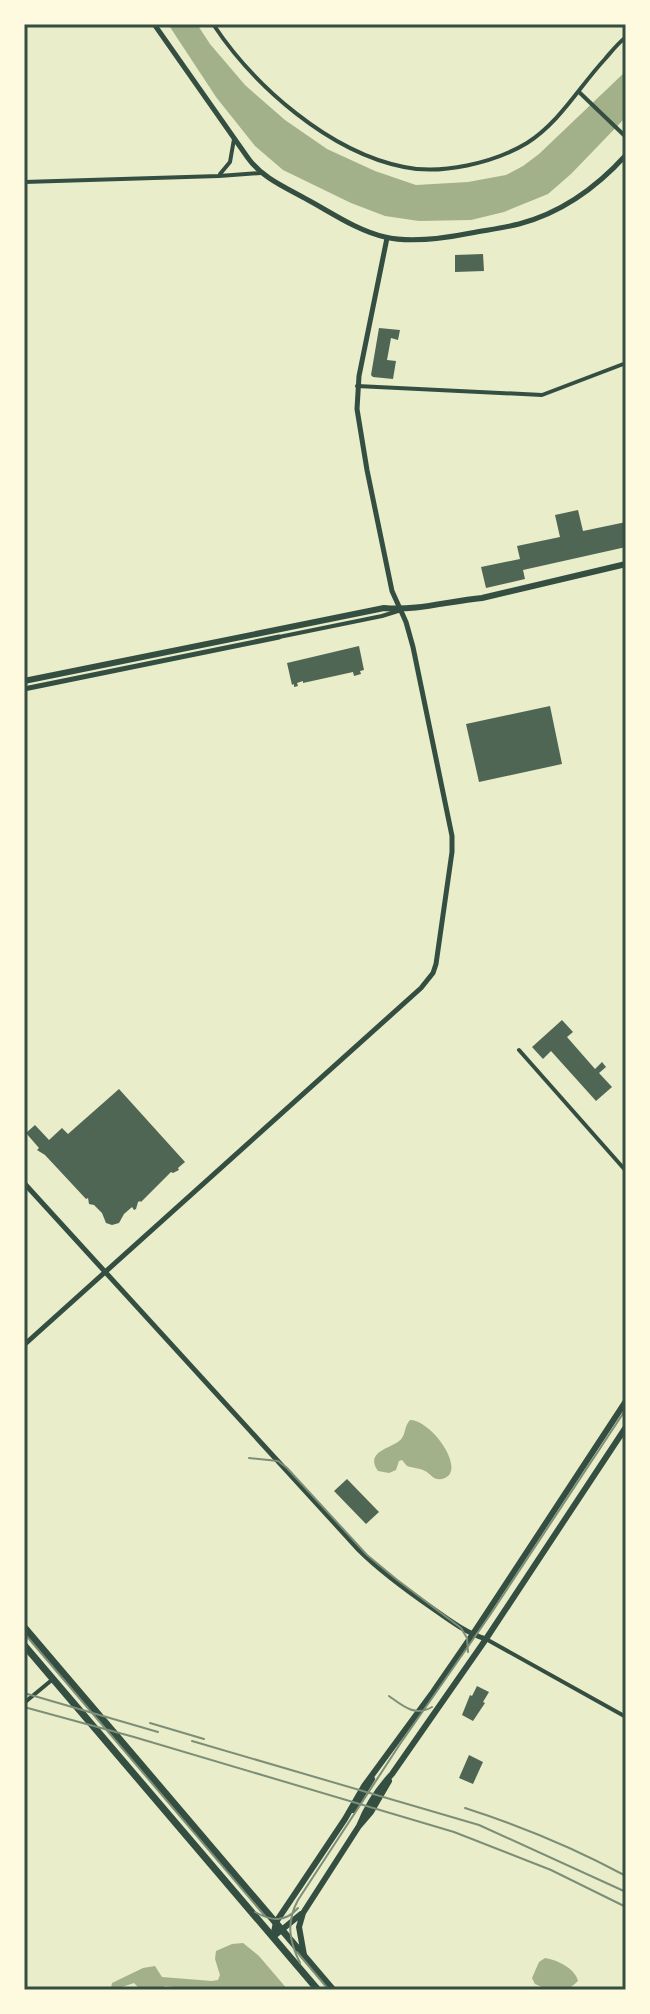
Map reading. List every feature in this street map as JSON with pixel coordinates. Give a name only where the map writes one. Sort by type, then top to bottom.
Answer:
[{"type":"main road","points":[[24,681],[384,608],[400,610],[482,598],[626,564]]},
{"type":"main road","points":[[273,1937],[276,1922],[363,1796],[379,1766],[473,1634],[626,1401]]},
{"type":"main road","points":[[304,1956],[299,1927],[303,1913],[381,1786],[486,1639],[626,1427]]},
{"type":"main road","points":[[24,1627],[333,1990]]},
{"type":"main road","points":[[24,1645],[318,1990]]},
{"type":"main road","points":[[273,1937],[303,1913]]},
{"type":"street","points":[[154,24],[253,166],[342,219],[387,238],[450,237],[536,219],[577,198],[608,174],[626,155]]},
{"type":"street","points":[[213,24],[225,43],[260,82],[337,141],[406,168],[436,169],[486,161],[528,142],[561,114],[593,72],[626,37]]},
{"type":"street","points":[[579,92],[626,137]]},
{"type":"street","points":[[219,176],[230,162],[234,139]]},
{"type":"street","points":[[24,182],[261,173]]},
{"type":"street","points":[[24,1345],[421,988],[433,973],[440,946],[452,836],[413,647],[392,591],[358,426],[357,386],[387,238]]},
{"type":"street","points":[[357,386],[542,395],[626,363]]},
{"type":"street","points":[[24,689],[400,610]]},
{"type":"street","points":[[519,1050],[626,1171]]},
{"type":"street","points":[[24,1183],[359,1550],[396,1583],[450,1621],[626,1717]]},
{"type":"street","points":[[24,1703],[53,1679]]},
{"type":"shaded area","points":[[168,24],[197,24],[245,85],[285,120],[327,149],[416,185],[468,182],[506,175],[523,166],[626,71],[626,117],[548,194],[504,212],[471,220],[419,221],[385,216],[283,170],[255,146],[216,97]]},
{"type":"shaded area","points":[[410,1420],[419,1422],[437,1437],[450,1458],[449,1475],[437,1479],[423,1470],[407,1466],[402,1460],[396,1470],[389,1473],[378,1471],[374,1464],[377,1454],[402,1438]]},
{"type":"shaded area","points":[[243,1943],[259,1956],[288,1990],[199,1990],[165,1986],[157,1990],[141,1990],[134,1983],[111,1988],[112,1983],[143,1968],[155,1966],[162,1977],[218,1980],[216,1951]]},
{"type":"shaded area","points":[[545,1958],[565,1965],[578,1981],[568,1988],[557,1990],[535,1984],[532,1978],[539,1962]]},
{"type":"building","points":[[483,254],[484,271],[455,272],[455,255]]},
{"type":"building","points":[[379,328],[400,330],[398,340],[391,338],[387,360],[396,361],[393,379],[371,375]]},
{"type":"building","points":[[578,510],[583,531],[626,522],[626,547],[523,570],[525,579],[486,588],[481,567],[520,559],[517,546],[560,537],[555,515]]},
{"type":"building","points":[[359,646],[364,670],[360,671],[361,674],[354,676],[353,672],[292,685],[287,663]]},
{"type":"building","points":[[550,706],[562,764],[479,782],[466,724]]},
{"type":"building","points":[[562,1020],[573,1032],[567,1037],[595,1069],[602,1062],[606,1067],[599,1073],[612,1087],[596,1101],[551,1051],[543,1059],[532,1047]]},
{"type":"building","points":[[119,1089],[185,1162],[138,1202],[136,1209],[132,1207],[119,1223],[112,1225],[106,1223],[102,1213],[89,1204],[88,1198],[37,1150],[39,1148],[26,1133],[35,1125],[49,1140],[62,1128],[68,1134]]},
{"type":"building","points":[[347,1479],[379,1512],[366,1524],[334,1491]]},
{"type":"building","points":[[477,1686],[489,1692],[473,1721],[462,1715]]},
{"type":"building","points":[[469,1755],[483,1762],[473,1784],[459,1778]]},
{"type":"tram line","points":[[300,1963],[290,1932],[298,1900],[626,1409]]},
{"type":"tram line","points":[[249,1458],[278,1461],[287,1468],[367,1555],[461,1628],[467,1638],[468,1652]]},
{"type":"tram line","points":[[24,1633],[265,1916]]},
{"type":"tram line","points":[[389,1696],[415,1711],[432,1707]]},
{"type":"tram line","points":[[255,1912],[278,1919],[298,1908]]},
{"type":"tram line","points":[[297,1952],[329,1990]]},
{"type":"railway","points":[[24,1693],[158,1732]]},
{"type":"railway","points":[[24,1707],[454,1832],[551,1870],[626,1907]]},
{"type":"railway","points":[[150,1723],[204,1739]]},
{"type":"railway","points":[[192,1741],[479,1825],[626,1892]]},
{"type":"railway","points":[[465,1808],[547,1838],[626,1876]]}]
